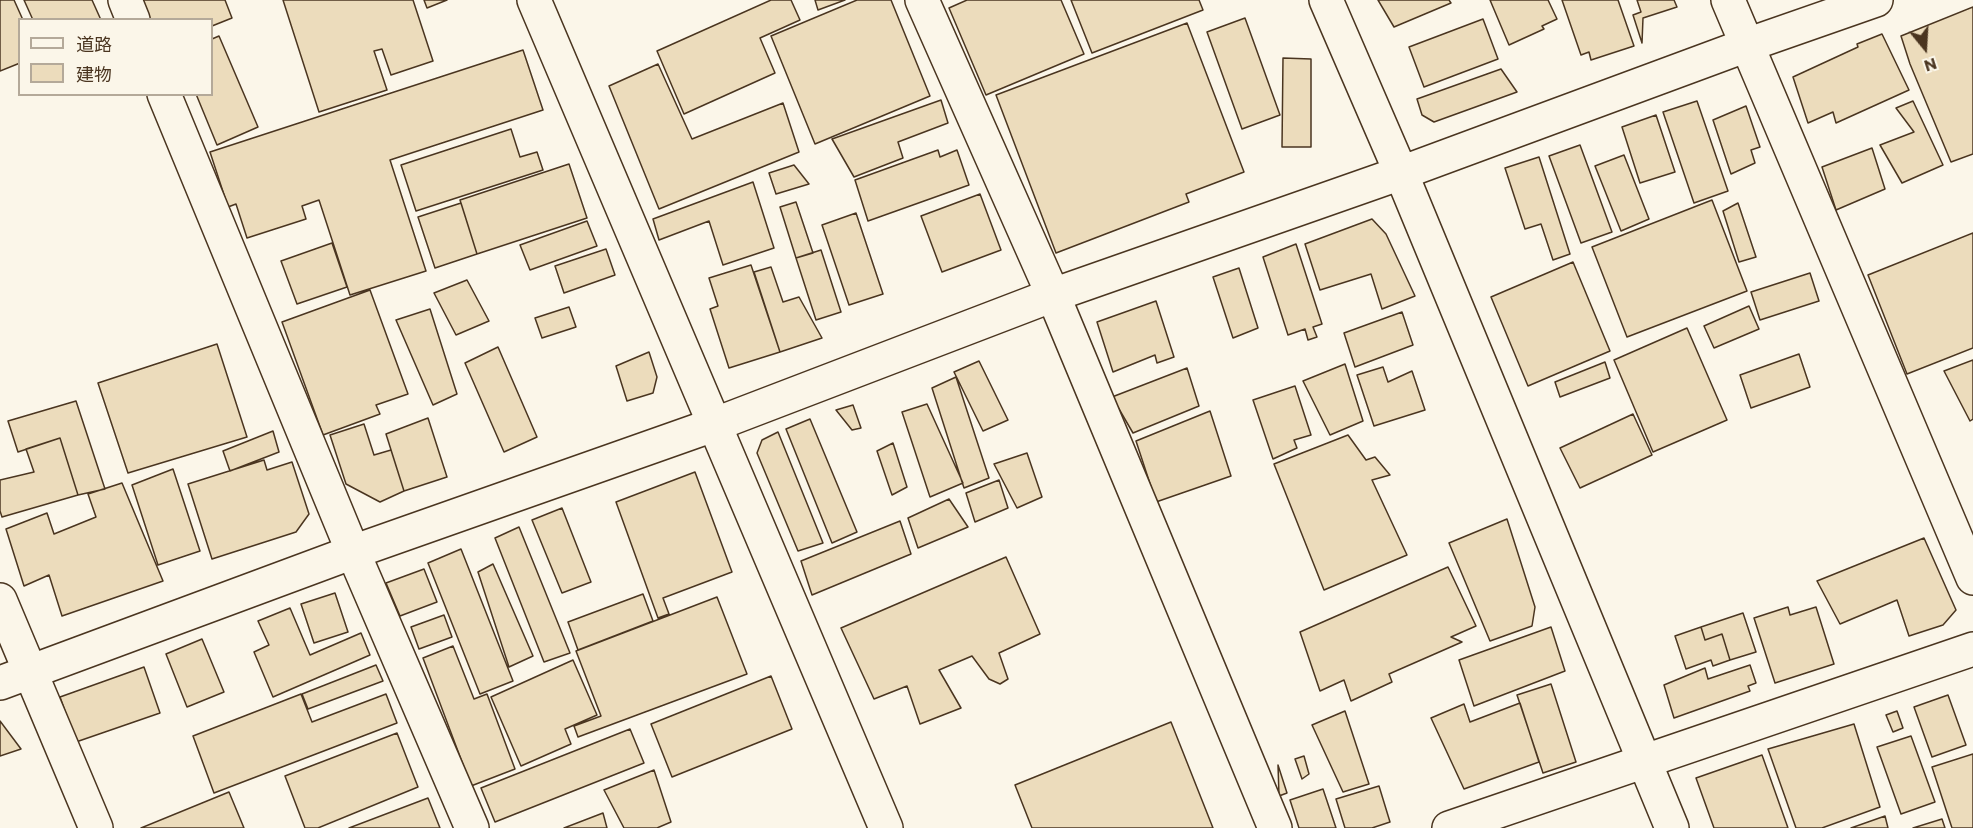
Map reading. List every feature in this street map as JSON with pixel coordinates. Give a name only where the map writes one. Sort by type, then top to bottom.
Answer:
[{"type":"street","points":[[125,0],[132,18]]},
{"type":"street","points":[[534,0],[886,828]]},
{"type":"street","points":[[922,0],[1053,295],[1275,828]]},
{"type":"street","points":[[1326,0],[1401,173],[1672,828]]},
{"type":"street","points":[[1728,0],[1973,578]]},
{"type":"street","points":[[0,683],[352,552],[716,424],[1053,295],[1401,173],[1747,45],[1876,0]]},
{"type":"street","points":[[165,96],[352,552],[472,828]]},
{"type":"street","points":[[0,600],[96,828]]},
{"type":"street","points":[[1449,828],[1973,649]]},
{"type":"building","points":[[0,0],[14,0],[22,18],[18,18],[18,64],[0,71]]},
{"type":"building","points":[[24,0],[92,0],[100,18],[32,18]]},
{"type":"building","points":[[142,0],[225,0],[232,18],[213,26],[213,18],[148,18]]},
{"type":"building","points":[[283,0],[413,0],[433,61],[391,75],[382,49],[374,51],[387,90],[319,112]]},
{"type":"building","points":[[424,0],[447,0],[427,8]]},
{"type":"building","points":[[771,0],[791,0],[800,20],[760,38],[775,73],[684,114],[657,51]]},
{"type":"building","points":[[815,0],[845,0],[818,10]]},
{"type":"building","points":[[857,0],[891,0],[930,96],[815,144],[771,36]]},
{"type":"building","points":[[967,0],[1061,0],[1084,54],[986,95],[949,8]]},
{"type":"building","points":[[1071,0],[1199,0],[1203,10],[1092,53]]},
{"type":"building","points":[[1378,0],[1449,0],[1451,3],[1394,27]]},
{"type":"building","points":[[1490,0],[1548,0],[1557,19],[1542,26],[1544,29],[1509,45]]},
{"type":"building","points":[[1562,0],[1618,0],[1634,46],[1591,60],[1589,52],[1581,55]]},
{"type":"building","points":[[1637,0],[1674,0],[1677,7],[1643,18],[1642,43],[1633,15],[1641,12]]},
{"type":"building","points":[[1973,7],[1973,154],[1951,162],[1910,64],[1901,36]]},
{"type":"building","points":[[1245,18],[1280,115],[1242,129],[1207,32]]},
{"type":"building","points":[[1483,19],[1498,59],[1424,87],[1409,47]]},
{"type":"building","points":[[1187,23],[1244,172],[1186,194],[1189,202],[1056,253],[996,95]]},
{"type":"building","points":[[1882,34],[1909,90],[1836,123],[1833,112],[1808,123],[1793,77],[1858,47],[1857,44]]},
{"type":"building","points":[[219,36],[258,127],[217,145],[197,96],[213,96],[213,39]]},
{"type":"building","points":[[523,50],[543,110],[390,160],[426,271],[350,295],[319,200],[302,206],[306,219],[247,238],[236,204],[228,207],[210,152]]},
{"type":"building","points":[[1283,58],[1311,59],[1311,147],[1282,147]]},
{"type":"building","points":[[658,64],[692,139],[783,103],[799,152],[659,209],[609,86]]},
{"type":"building","points":[[1501,69],[1517,92],[1434,122],[1422,115],[1417,99]]},
{"type":"building","points":[[941,100],[948,123],[898,142],[903,158],[854,177],[832,139]]},
{"type":"building","points":[[1697,101],[1728,191],[1694,203],[1663,112]]},
{"type":"building","points":[[1913,101],[1943,165],[1902,183],[1880,145],[1914,132],[1896,108]]},
{"type":"building","points":[[1746,106],[1760,147],[1751,150],[1755,163],[1731,174],[1713,120]]},
{"type":"building","points":[[1656,115],[1675,172],[1640,183],[1622,127]]},
{"type":"building","points":[[511,129],[520,157],[537,152],[543,170],[416,211],[401,165]]},
{"type":"building","points":[[1580,145],[1612,232],[1581,243],[1549,156]]},
{"type":"building","points":[[1872,148],[1885,189],[1836,210],[1822,167]]},
{"type":"building","points":[[938,150],[940,157],[957,150],[969,185],[868,221],[855,180]]},
{"type":"building","points":[[1624,155],[1649,219],[1621,231],[1595,166]]},
{"type":"building","points":[[1539,157],[1570,254],[1553,260],[1541,224],[1525,229],[1505,168]]},
{"type":"building","points":[[569,164],[587,218],[477,254],[460,200]]},
{"type":"building","points":[[794,165],[809,184],[776,194],[769,173]]},
{"type":"building","points":[[753,182],[774,248],[723,265],[709,221],[659,240],[653,219]]},
{"type":"building","points":[[980,194],[1001,250],[942,272],[921,216]]},
{"type":"building","points":[[1712,200],[1747,291],[1627,337],[1592,247]]},
{"type":"building","points":[[796,202],[813,253],[796,258],[780,207]]},
{"type":"building","points":[[461,203],[477,254],[435,268],[418,217]]},
{"type":"building","points":[[1738,203],[1756,257],[1739,262],[1723,211]]},
{"type":"building","points":[[856,213],[883,294],[849,305],[822,225]]},
{"type":"building","points":[[1372,219],[1386,234],[1415,296],[1382,309],[1371,274],[1320,290],[1305,244]]},
{"type":"building","points":[[587,221],[597,246],[530,270],[520,245]]},
{"type":"building","points":[[1973,233],[1973,348],[1907,374],[1868,275]]},
{"type":"building","points":[[332,243],[347,287],[297,304],[281,261]]},
{"type":"building","points":[[1296,244],[1322,324],[1313,327],[1317,337],[1308,340],[1305,329],[1288,335],[1263,257]]},
{"type":"building","points":[[606,249],[615,275],[564,293],[555,266]]},
{"type":"building","points":[[821,250],[841,312],[816,320],[796,258]]},
{"type":"building","points":[[1573,262],[1610,351],[1528,386],[1491,297]]},
{"type":"building","points":[[751,265],[780,352],[729,368],[710,309],[718,306],[709,278]]},
{"type":"building","points":[[771,267],[783,302],[799,297],[822,338],[780,352],[754,272]]},
{"type":"building","points":[[1239,268],[1258,328],[1233,338],[1213,277]]},
{"type":"building","points":[[1810,273],[1819,301],[1760,320],[1751,292]]},
{"type":"building","points":[[467,280],[489,321],[456,335],[434,293]]},
{"type":"building","points":[[370,290],[408,394],[376,405],[380,414],[323,435],[282,322]]},
{"type":"building","points":[[1156,301],[1174,357],[1157,363],[1155,355],[1113,372],[1097,322]]},
{"type":"building","points":[[1749,306],[1759,329],[1714,348],[1704,326]]},
{"type":"building","points":[[569,307],[576,327],[542,338],[535,318]]},
{"type":"building","points":[[430,309],[457,394],[433,405],[396,320]]},
{"type":"building","points":[[1402,312],[1413,345],[1355,367],[1344,333]]},
{"type":"building","points":[[1687,328],[1727,420],[1653,452],[1614,360]]},
{"type":"building","points":[[217,344],[247,437],[128,473],[98,383]]},
{"type":"building","points":[[498,347],[537,437],[504,452],[465,363]]},
{"type":"building","points":[[649,352],[657,377],[653,393],[627,401],[616,366]]},
{"type":"building","points":[[1799,354],[1810,387],[1751,408],[1740,375]]},
{"type":"building","points":[[1973,360],[1973,419],[1970,421],[1944,371]]},
{"type":"building","points":[[979,361],[1008,420],[983,431],[954,372]]},
{"type":"building","points":[[1605,362],[1610,378],[1560,397],[1555,382]]},
{"type":"building","points":[[1345,364],[1363,421],[1330,435],[1303,381]]},
{"type":"building","points":[[1383,367],[1388,382],[1412,371],[1425,410],[1374,426],[1357,375]]},
{"type":"building","points":[[1187,368],[1199,406],[1133,433],[1112,397]]},
{"type":"building","points":[[956,377],[989,478],[964,488],[932,388]]},
{"type":"building","points":[[1295,386],[1311,435],[1294,440],[1297,448],[1273,459],[1253,400]]},
{"type":"building","points":[[76,401],[105,489],[78,495],[60,438],[18,452],[8,421]]},
{"type":"building","points":[[927,404],[963,483],[930,497],[902,412]]},
{"type":"building","points":[[853,405],[861,428],[852,430],[836,410]]},
{"type":"building","points":[[1210,411],[1231,476],[1156,502],[1136,441]]},
{"type":"building","points":[[1633,414],[1652,455],[1580,488],[1560,448]]},
{"type":"building","points":[[428,418],[447,477],[404,491],[386,434]]},
{"type":"building","points":[[810,419],[857,532],[832,543],[786,429]]},
{"type":"building","points":[[364,424],[374,455],[391,450],[404,491],[380,502],[346,484],[330,435]]},
{"type":"building","points":[[273,431],[279,452],[230,471],[223,451]]},
{"type":"building","points":[[778,432],[823,543],[798,551],[757,453],[762,440]]},
{"type":"building","points":[[1348,435],[1366,460],[1375,457],[1390,475],[1372,480],[1407,555],[1324,590],[1274,464]]},
{"type":"building","points":[[60,438],[78,495],[2,517],[0,480],[34,472],[26,449]]},
{"type":"building","points":[[893,443],[907,487],[892,495],[877,451]]},
{"type":"building","points":[[1027,453],[1042,497],[1017,508],[994,464]]},
{"type":"building","points":[[264,460],[267,470],[292,462],[309,514],[296,532],[212,559],[188,484]]},
{"type":"building","points":[[173,469],[200,551],[158,565],[132,485]]},
{"type":"building","points":[[695,472],[732,572],[663,598],[669,614],[658,618],[616,502]]},
{"type":"building","points":[[999,480],[1008,508],[975,522],[966,493]]},
{"type":"building","points":[[122,483],[163,581],[62,616],[49,575],[24,586],[6,529],[47,513],[54,534],[96,517],[88,494]]},
{"type":"building","points":[[949,499],[968,527],[918,548],[908,518]]},
{"type":"building","points":[[562,508],[591,582],[562,593],[532,520]]},
{"type":"building","points":[[1507,519],[1535,607],[1532,626],[1490,641],[1449,543]]},
{"type":"building","points":[[900,521],[911,554],[812,595],[801,561]]},
{"type":"building","points":[[519,527],[570,653],[544,662],[495,538]]},
{"type":"building","points":[[1924,538],[1956,610],[1943,625],[1909,636],[1897,600],[1840,624],[1817,581]]},
{"type":"building","points":[[461,549],[513,681],[480,694],[428,563]]},
{"type":"building","points":[[1006,557],[1040,634],[999,653],[1008,679],[1000,684],[989,679],[972,656],[939,670],[961,708],[920,724],[907,686],[874,699],[841,628]]},
{"type":"building","points":[[493,564],[533,656],[509,667],[478,572]]},
{"type":"building","points":[[1448,567],[1476,626],[1451,637],[1462,642],[1389,674],[1392,682],[1351,701],[1344,680],[1320,691],[1300,632]]},
{"type":"building","points":[[424,569],[437,602],[400,616],[386,583]]},
{"type":"building","points":[[335,593],[348,632],[314,643],[301,604]]},
{"type":"building","points":[[643,594],[653,621],[578,650],[568,622]]},
{"type":"building","points":[[717,597],[747,674],[578,737],[574,726],[601,716],[576,651]]},
{"type":"building","points":[[1788,607],[1790,615],[1816,607],[1834,664],[1775,683],[1754,618]]},
{"type":"building","points":[[290,608],[310,655],[361,633],[370,655],[273,697],[254,652],[269,645],[258,621]]},
{"type":"building","points":[[1743,613],[1756,652],[1730,660],[1722,634],[1705,640],[1701,627]]},
{"type":"building","points":[[444,615],[452,637],[419,649],[411,627]]},
{"type":"building","points":[[1551,627],[1565,671],[1474,706],[1459,660]]},
{"type":"building","points":[[1701,627],[1705,640],[1722,634],[1730,660],[1713,666],[1711,660],[1686,669],[1675,636]]},
{"type":"building","points":[[202,639],[224,692],[187,707],[166,654]]},
{"type":"building","points":[[453,646],[474,699],[487,694],[515,769],[471,786],[423,658]]},
{"type":"building","points":[[573,660],[597,715],[565,729],[571,744],[521,766],[491,697]]},
{"type":"building","points":[[376,665],[383,681],[308,709],[302,694]]},
{"type":"building","points":[[1750,665],[1756,683],[1748,686],[1750,691],[1674,718],[1664,685],[1705,668],[1708,679]]},
{"type":"building","points":[[144,667],[160,713],[76,742],[60,697]]},
{"type":"building","points":[[771,676],[792,729],[672,777],[651,724]]},
{"type":"building","points":[[1551,684],[1576,762],[1543,773],[1517,695]]},
{"type":"building","points":[[301,694],[312,722],[386,694],[397,723],[214,793],[193,736]]},
{"type":"building","points":[[1948,695],[1966,745],[1932,757],[1914,707]]},
{"type":"building","points":[[1520,703],[1539,762],[1464,789],[1431,718],[1464,704],[1470,722]]},
{"type":"building","points":[[1345,711],[1369,784],[1343,792],[1312,725]]},
{"type":"building","points":[[1897,711],[1903,728],[1893,732],[1886,715]]},
{"type":"building","points":[[0,721],[21,749],[0,756]]},
{"type":"building","points":[[1171,722],[1213,828],[1032,828],[1015,785]]},
{"type":"building","points":[[1854,724],[1880,807],[1822,828],[1796,828],[1768,749]]},
{"type":"building","points":[[630,729],[644,763],[495,822],[481,788]]},
{"type":"building","points":[[397,733],[418,787],[318,828],[305,828],[285,776]]},
{"type":"building","points":[[1911,736],[1935,802],[1901,814],[1877,747]]},
{"type":"building","points":[[1973,754],[1973,828],[1952,828],[1932,767]]},
{"type":"building","points":[[1762,755],[1788,828],[1714,828],[1696,778]]},
{"type":"building","points":[[1304,756],[1309,774],[1302,779],[1295,759]]},
{"type":"building","points":[[1278,765],[1287,793],[1279,796]]},
{"type":"building","points":[[654,770],[671,822],[657,828],[624,828],[604,790]]},
{"type":"building","points":[[1379,786],[1390,822],[1372,828],[1345,828],[1336,799]]},
{"type":"building","points":[[1323,789],[1336,828],[1299,828],[1290,800]]},
{"type":"building","points":[[229,792],[244,828],[141,828]]},
{"type":"building","points":[[428,798],[440,828],[349,828]]},
{"type":"building","points":[[603,813],[607,828],[564,828]]},
{"type":"building","points":[[1885,816],[1888,828],[1851,828]]},
{"type":"building","points":[[1942,819],[1945,828],[1913,828]]}]
